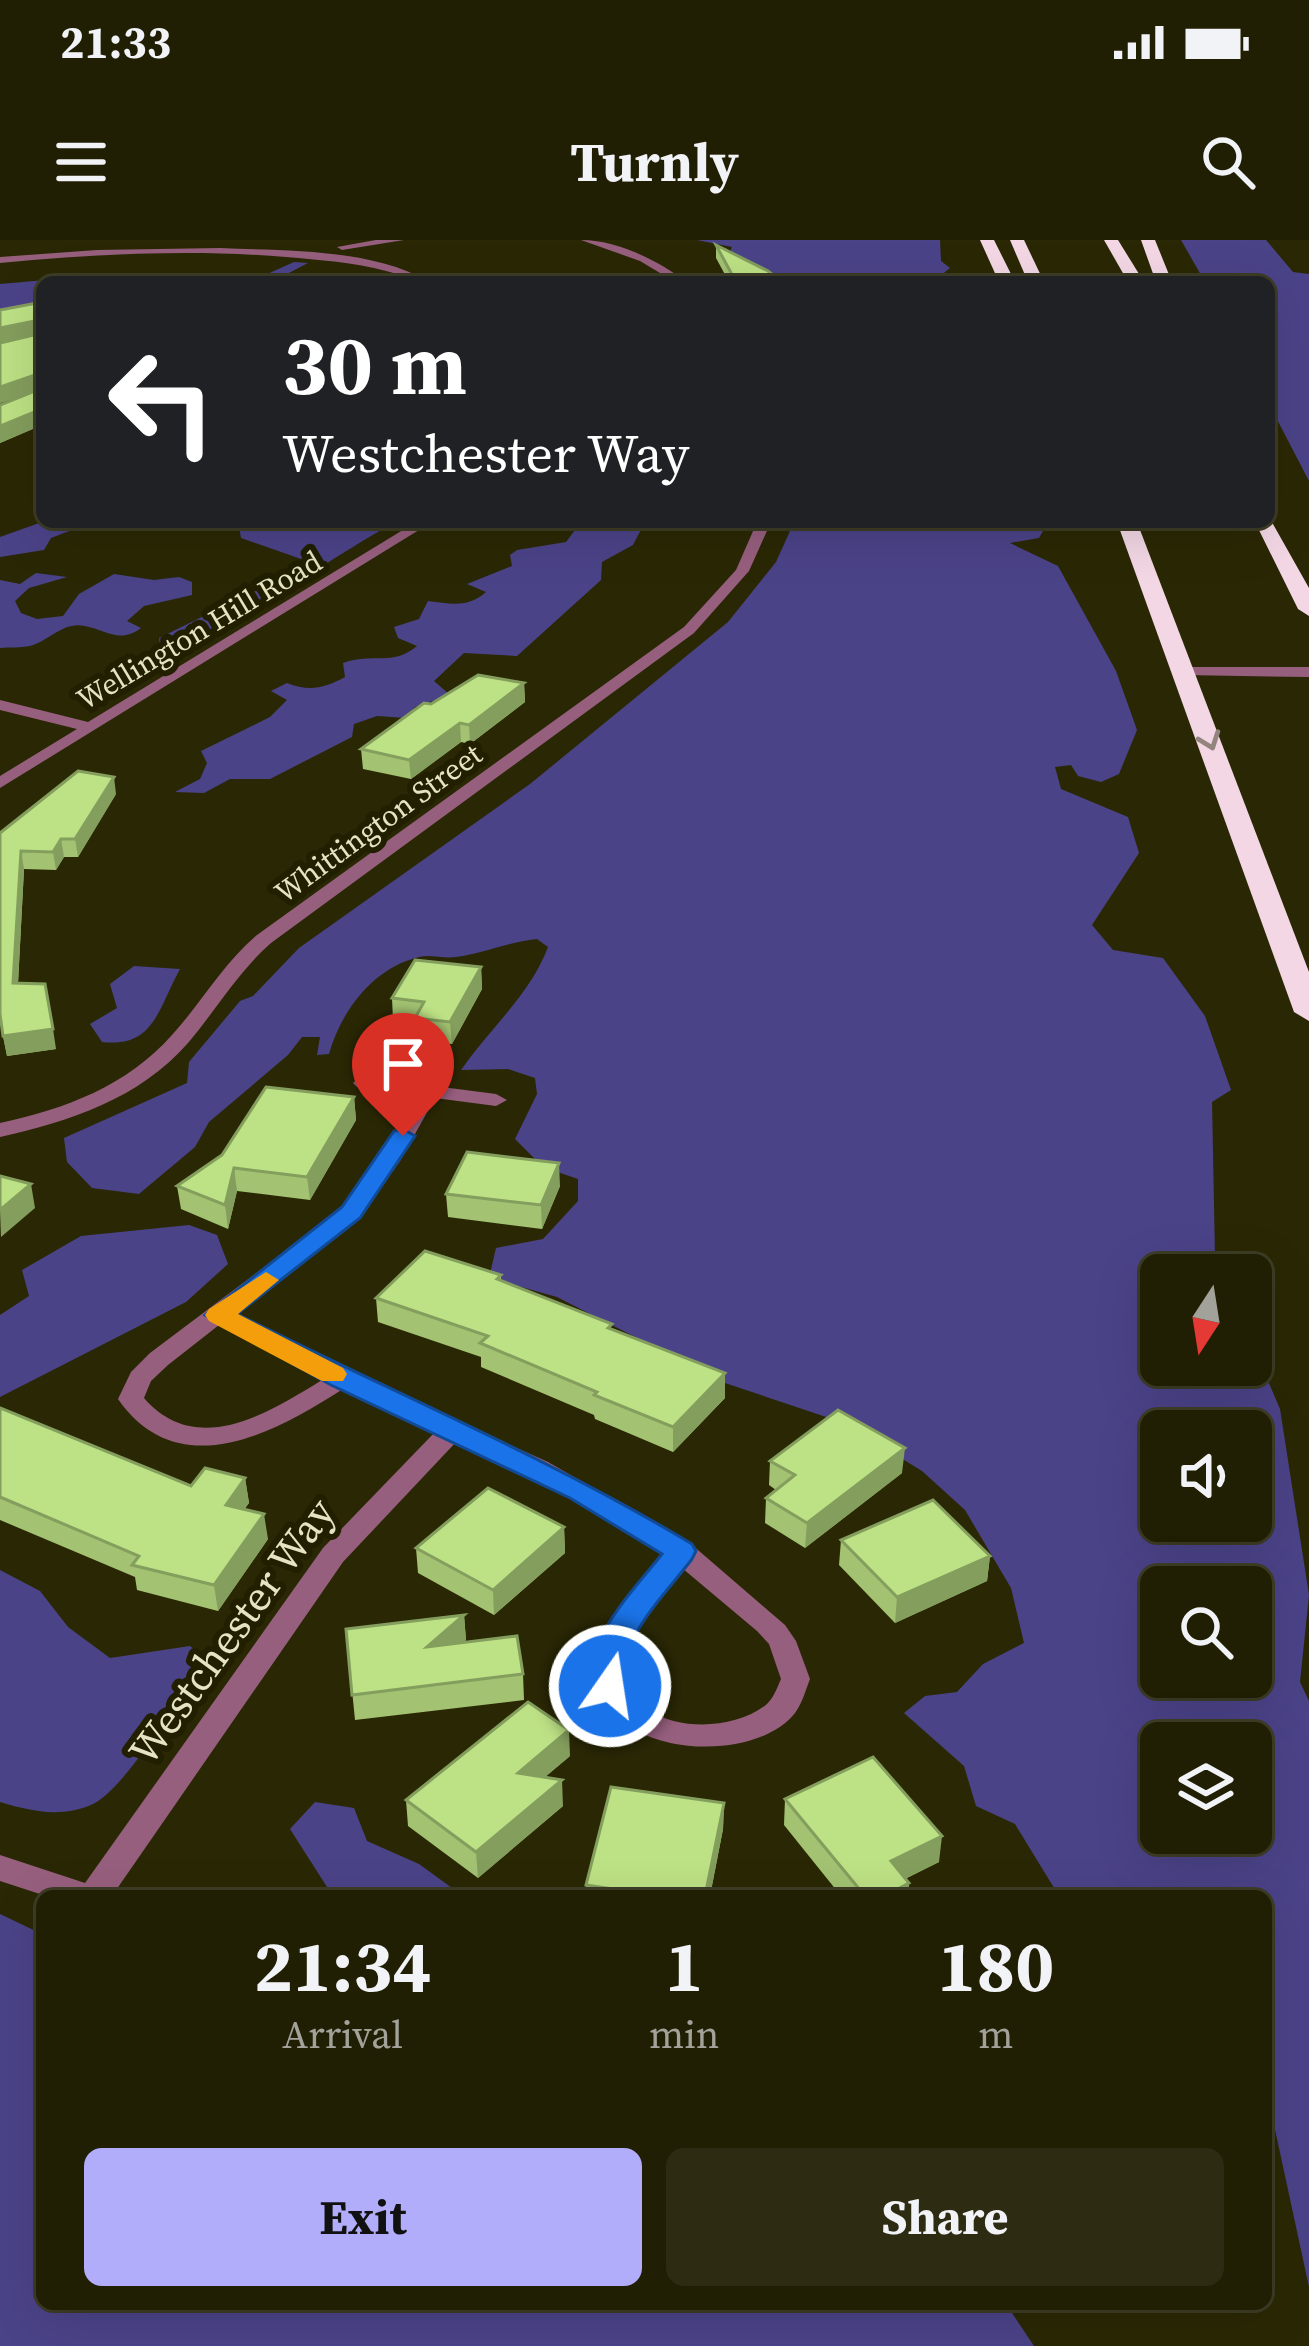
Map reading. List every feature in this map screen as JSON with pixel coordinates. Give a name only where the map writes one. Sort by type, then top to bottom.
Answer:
[{"type":"highway","points":[[987,240],[1004,276]]},
{"type":"highway","points":[[1017,240],[1033,276]]},
{"type":"highway","points":[[1111,240],[1132,276]]},
{"type":"highway","points":[[1148,240],[1162,276]]},
{"type":"highway","points":[[1129,528],[1309,1012]]},
{"type":"highway","points":[[1268,528],[1309,609]]},
{"type":"street","points":[[332,250],[399,240]]},
{"type":"street","points":[[586,240],[643,259],[672,276]]},
{"type":"street","points":[[0,260],[242,246],[332,250],[386,261],[414,276]]},
{"type":"street","name":"Wellington Hill Road","points":[[0,783],[415,528]]},
{"type":"street","name":"Whittington Street","points":[[0,1130],[103,1099],[146,1070],[179,1040],[240,958],[263,939],[689,630],[742,571],[761,528]]},
{"type":"street","points":[[1183,670],[1309,671]]},
{"type":"street","points":[[0,705],[90,727]]},
{"type":"street","points":[[364,1083],[496,1100]]},
{"type":"street","points":[[341,1379],[258,1426],[220,1436],[187,1436],[162,1429],[140,1415],[131,1399],[140,1378],[351,1213],[389,1161],[428,1091]]},
{"type":"street","points":[[218,1315],[341,1379],[581,1491],[681,1551],[765,1621],[783,1642],[793,1665],[793,1687],[784,1706],[744,1733],[684,1735],[654,1728],[627,1709],[610,1686],[610,1657],[624,1628],[681,1551]]},
{"type":"street","name":"Westchester Way","points":[[94,1890],[333,1555],[370,1510],[453,1429]]},
{"type":"street","points":[[0,1868],[71,1890]]},
{"type":"shaded area","points":[[697,240],[940,240],[941,261],[950,268],[940,276],[779,276],[729,254],[732,247]]},
{"type":"shaded area","points":[[1181,240],[1266,240],[1293,272],[1309,274],[1309,481],[1275,416],[1275,276],[1202,276]]},
{"type":"shaded area","points":[[294,262],[308,263],[287,274],[375,276],[263,276]]},
{"type":"shaded area","points":[[36,281],[36,312],[0,320],[0,284]]},
{"type":"shaded area","points":[[36,524],[36,528],[72,530],[51,538],[44,550],[0,557],[0,537]]},
{"type":"shaded area","points":[[239,528],[385,528],[238,616],[181,642],[160,645],[159,638],[265,586],[304,560],[241,538]]},
{"type":"shaded area","points":[[576,528],[642,528],[633,545],[602,562],[601,580],[517,656],[464,653],[434,681],[450,695],[415,707],[406,718],[377,716],[354,724],[352,737],[270,779],[230,779],[204,793],[175,792],[200,779],[207,763],[201,751],[270,717],[287,700],[271,691],[287,683],[324,686],[345,677],[343,663],[408,652],[417,646],[398,638],[394,627],[419,619],[428,601],[473,601],[486,592],[467,584],[512,566],[510,555],[517,550],[566,542]]},
{"type":"shaded area","points":[[791,528],[1045,528],[1039,538],[1010,543],[1058,566],[1116,671],[1137,730],[1119,774],[1101,782],[1078,776],[1071,765],[1055,767],[1061,789],[1128,817],[1139,853],[1092,925],[1113,950],[1163,958],[1205,1016],[1231,1090],[1212,1102],[1215,1254],[1140,1254],[1140,1386],[1270,1386],[1280,1409],[1309,1595],[1300,1682],[1309,1701],[1309,2287],[1272,2124],[1272,1890],[1055,1890],[1015,1824],[976,1806],[964,1766],[904,1713],[925,1696],[957,1692],[983,1664],[1024,1643],[1011,1588],[965,1510],[922,1471],[844,1423],[725,1383],[557,1297],[489,1278],[496,1248],[543,1239],[578,1201],[578,1179],[543,1167],[515,1139],[537,1094],[535,1078],[508,1069],[461,1070],[520,996],[548,947],[537,939],[526,940],[456,957],[419,957],[387,971],[351,1007],[329,1054],[317,1055],[320,1037],[302,1037],[288,1055],[209,1122],[195,1147],[139,1194],[92,1188],[67,1162],[64,1138],[187,1083],[189,1062],[240,1001],[253,996],[299,948],[530,784],[728,622],[776,562]]},
{"type":"shaded area","points":[[36,573],[67,577],[29,588],[15,601],[21,613],[37,619],[63,616],[79,594],[114,574],[154,580],[179,577],[192,582],[192,595],[144,606],[127,621],[141,628],[126,635],[77,625],[30,646],[0,648],[0,580],[20,584]]},
{"type":"shaded area","points":[[134,966],[180,969],[144,1032],[133,1039],[102,1042],[90,1024],[117,1008],[110,984]]},
{"type":"shaded area","points":[[189,1225],[217,1235],[228,1264],[186,1302],[0,1397],[0,1315],[29,1296],[22,1270],[81,1236]]},
{"type":"shaded area","points":[[0,1570],[40,1591],[68,1627],[110,1658],[190,1646],[206,1658],[136,1761],[91,1805],[56,1812],[0,1802]]},
{"type":"shaded area","points":[[315,1802],[354,1808],[367,1841],[419,1864],[455,1890],[327,1887],[290,1829]]},
{"type":"shaded area","points":[[0,1914],[36,1931],[36,2310],[1010,2310],[1034,2346],[0,2346]]},
{"type":"building","points":[[716,245],[774,276],[733,276]]},
{"type":"building","points":[[36,303],[36,321],[0,328],[0,310]]},
{"type":"building","points":[[36,334],[36,375],[0,387],[0,343]]},
{"type":"building","points":[[36,390],[36,411],[0,426],[0,405]]},
{"type":"building","points":[[478,675],[524,683],[469,725],[460,723],[409,760],[361,749],[424,703],[431,704]]},
{"type":"building","points":[[78,771],[114,777],[75,839],[61,839],[53,852],[21,851],[13,983],[45,984],[53,1029],[3,1036],[0,833]]},
{"type":"building","points":[[415,960],[481,967],[450,1022],[415,1018],[424,1002],[392,998]]},
{"type":"building","points":[[266,1087],[354,1097],[307,1177],[234,1168],[225,1205],[177,1186],[222,1155]]},
{"type":"building","points":[[467,1152],[559,1163],[541,1205],[446,1194]]},
{"type":"building","points":[[0,1176],[31,1184],[0,1210]]},
{"type":"building","points":[[425,1251],[501,1275],[497,1279],[612,1324],[608,1328],[725,1373],[673,1427],[594,1395],[597,1392],[480,1343],[488,1336],[376,1298]]},
{"type":"building","points":[[0,1408],[191,1486],[205,1468],[245,1478],[226,1505],[264,1514],[214,1585],[132,1565],[139,1556],[0,1497]]},
{"type":"building","points":[[838,1410],[905,1448],[807,1523],[766,1498],[795,1475],[770,1461]]},
{"type":"building","points":[[488,1488],[564,1527],[493,1590],[416,1548]]},
{"type":"building","points":[[933,1500],[990,1556],[897,1597],[841,1540]]},
{"type":"building","points":[[464,1615],[427,1647],[517,1636],[523,1674],[352,1695],[346,1629]]},
{"type":"building","points":[[528,1702],[569,1730],[518,1773],[562,1780],[476,1852],[406,1800]]},
{"type":"building","points":[[873,1757],[942,1836],[891,1861],[909,1883],[896,1890],[860,1890],[785,1799]]},
{"type":"building","points":[[611,1787],[724,1803],[706,1890],[586,1885]]},
{"type":"slow traffic","points":[[266,1280],[218,1315],[333,1374]]},
{"type":"route","points":[[403,1136],[351,1213],[218,1315],[341,1379],[581,1491],[681,1551],[624,1628],[610,1657],[610,1686]]}]
